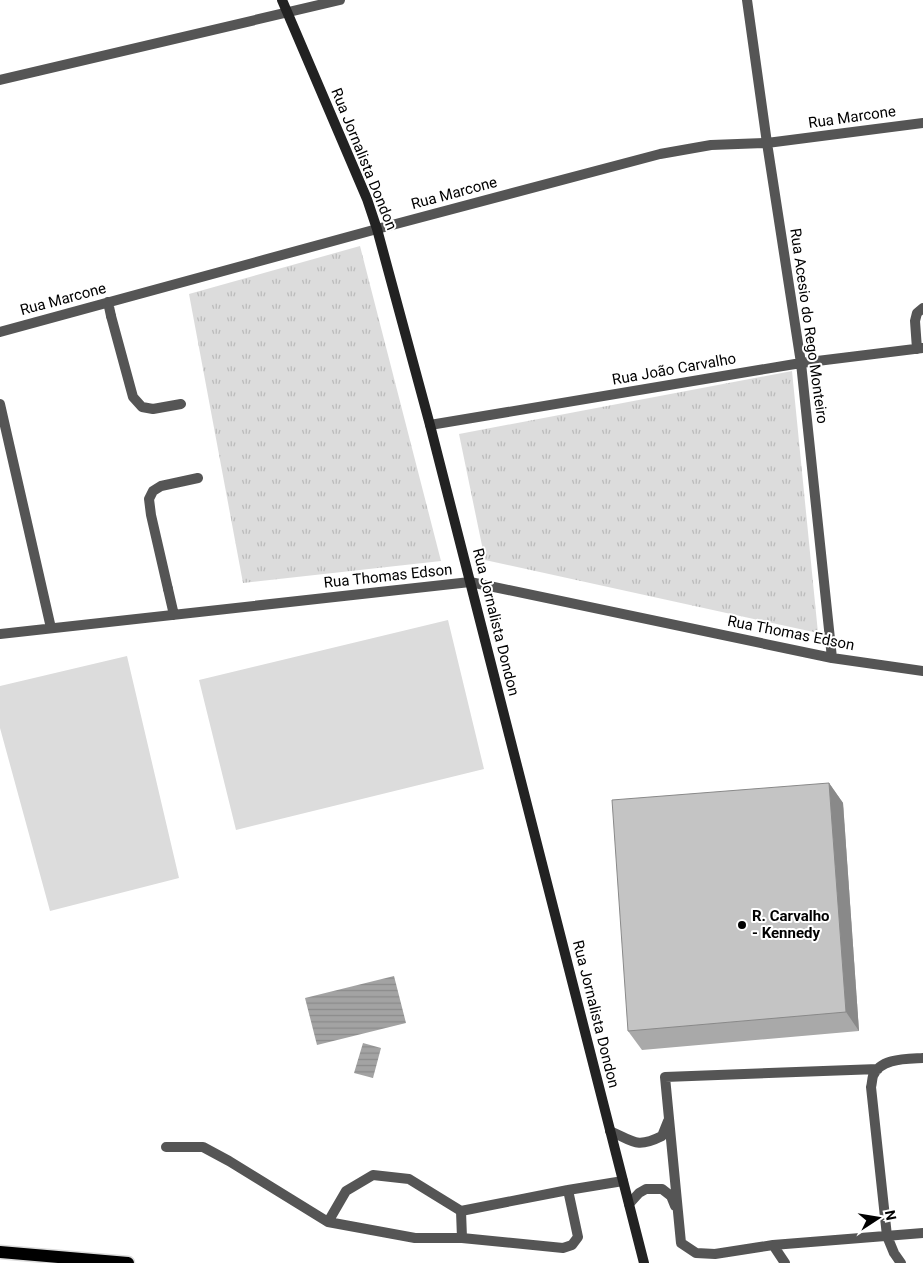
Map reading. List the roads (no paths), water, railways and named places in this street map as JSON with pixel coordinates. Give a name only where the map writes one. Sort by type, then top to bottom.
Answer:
[{"type":"main road","name":"Rua Jornalista Dondon","points":[[282,0],[378,229],[430,425],[644,1263]]},
{"type":"main road","points":[[0,1252],[128,1263]]},
{"type":"street","points":[[0,80],[340,0]]},
{"type":"street","name":"Rua Acesio do Rego Monteiro","points":[[747,0],[801,363],[832,658]]},
{"type":"street","name":"Rua Marcone","points":[[0,332],[660,154],[711,145],[767,143],[923,123]]},
{"type":"street","points":[[108,302],[133,397],[142,407],[153,409],[181,404]]},
{"type":"street","points":[[920,349],[915,322],[917,313],[923,308]]},
{"type":"street","name":"Rua João Carvalho","points":[[430,425],[801,363],[920,349]]},
{"type":"street","points":[[0,404],[51,628]]},
{"type":"street","points":[[174,615],[151,515],[150,499],[153,490],[161,486],[198,478]]},
{"type":"street","name":"Rua Thomas Edson","points":[[0,634],[470,582],[832,658],[923,671]]},
{"type":"street","points":[[900,1263],[887,1236],[871,1087],[873,1076],[878,1069],[894,1060],[923,1058]]},
{"type":"street","points":[[878,1069],[665,1077],[681,1243],[696,1253],[715,1254],[773,1245],[923,1233]]},
{"type":"street","points":[[610,1131],[630,1142],[639,1144],[662,1136],[669,1118]]},
{"type":"street","points":[[166,1147],[203,1147],[328,1222],[415,1238],[462,1238],[563,1248],[572,1246],[578,1237],[568,1190]]},
{"type":"street","points":[[328,1222],[346,1191],[372,1175],[409,1179],[461,1211],[623,1181]]},
{"type":"street","points":[[629,1204],[639,1193],[646,1189],[662,1189],[671,1196],[678,1212]]},
{"type":"street","points":[[461,1211],[462,1238]]},
{"type":"street","points":[[773,1245],[785,1263]]},
{"type":"place","name":"R. Carvalho - Kennedy","points":[[742,925]]}]
